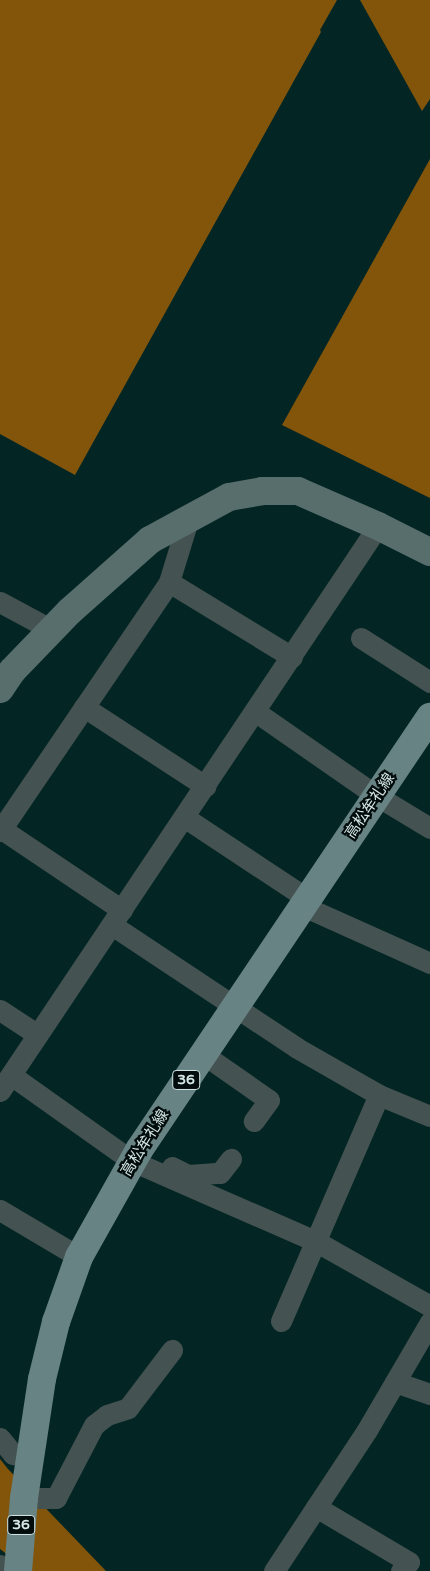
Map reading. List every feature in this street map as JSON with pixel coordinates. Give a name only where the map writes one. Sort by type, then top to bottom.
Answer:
[{"type":"main road","name":"高松牟礼線","points":[[11,1569],[42,1379],[56,1322],[79,1257],[136,1156],[430,717]]},
{"type":"street","points":[[0,689],[12,671],[52,630],[150,540],[229,497],[262,492],[298,491],[378,526],[430,552]]},
{"type":"street","points":[[188,520],[169,582],[1,829],[235,1006],[297,1048],[379,1095],[430,1116]]},
{"type":"street","points":[[378,526],[256,712],[6,1083],[136,1156],[317,1242],[430,1306]]},
{"type":"street","points":[[169,582],[292,657]]},
{"type":"street","points":[[0,602],[52,630]]},
{"type":"street","points":[[361,638],[430,682]]},
{"type":"street","points":[[84,707],[205,786]]},
{"type":"street","points":[[256,712],[376,796],[430,828]]},
{"type":"street","points":[[184,817],[305,902],[430,963]]},
{"type":"street","points":[[0,1010],[38,1035]]},
{"type":"street","points":[[203,1054],[269,1100],[254,1121]]},
{"type":"street","points":[[281,1321],[317,1242],[379,1095]]},
{"type":"street","points":[[136,1156],[188,1175],[220,1173],[231,1159]]},
{"type":"street","points":[[0,1210],[79,1257]]},
{"type":"street","points":[[274,1571],[367,1430],[428,1329]]},
{"type":"street","points":[[0,1438],[13,1454],[27,1478],[56,1498],[94,1425],[106,1415],[128,1408],[172,1350]]},
{"type":"street","points":[[395,1382],[430,1394]]},
{"type":"street","points":[[316,1507],[409,1562],[401,1571]]},
{"type":"shaded area","points":[[0,0],[337,0],[75,475],[0,434]]},
{"type":"shaded area","points":[[360,0],[430,0],[430,99],[422,111]]},
{"type":"shaded area","points":[[430,159],[430,498],[282,425]]},
{"type":"shaded area","points":[[0,1459],[106,1571],[29,1571],[0,1549]]}]
